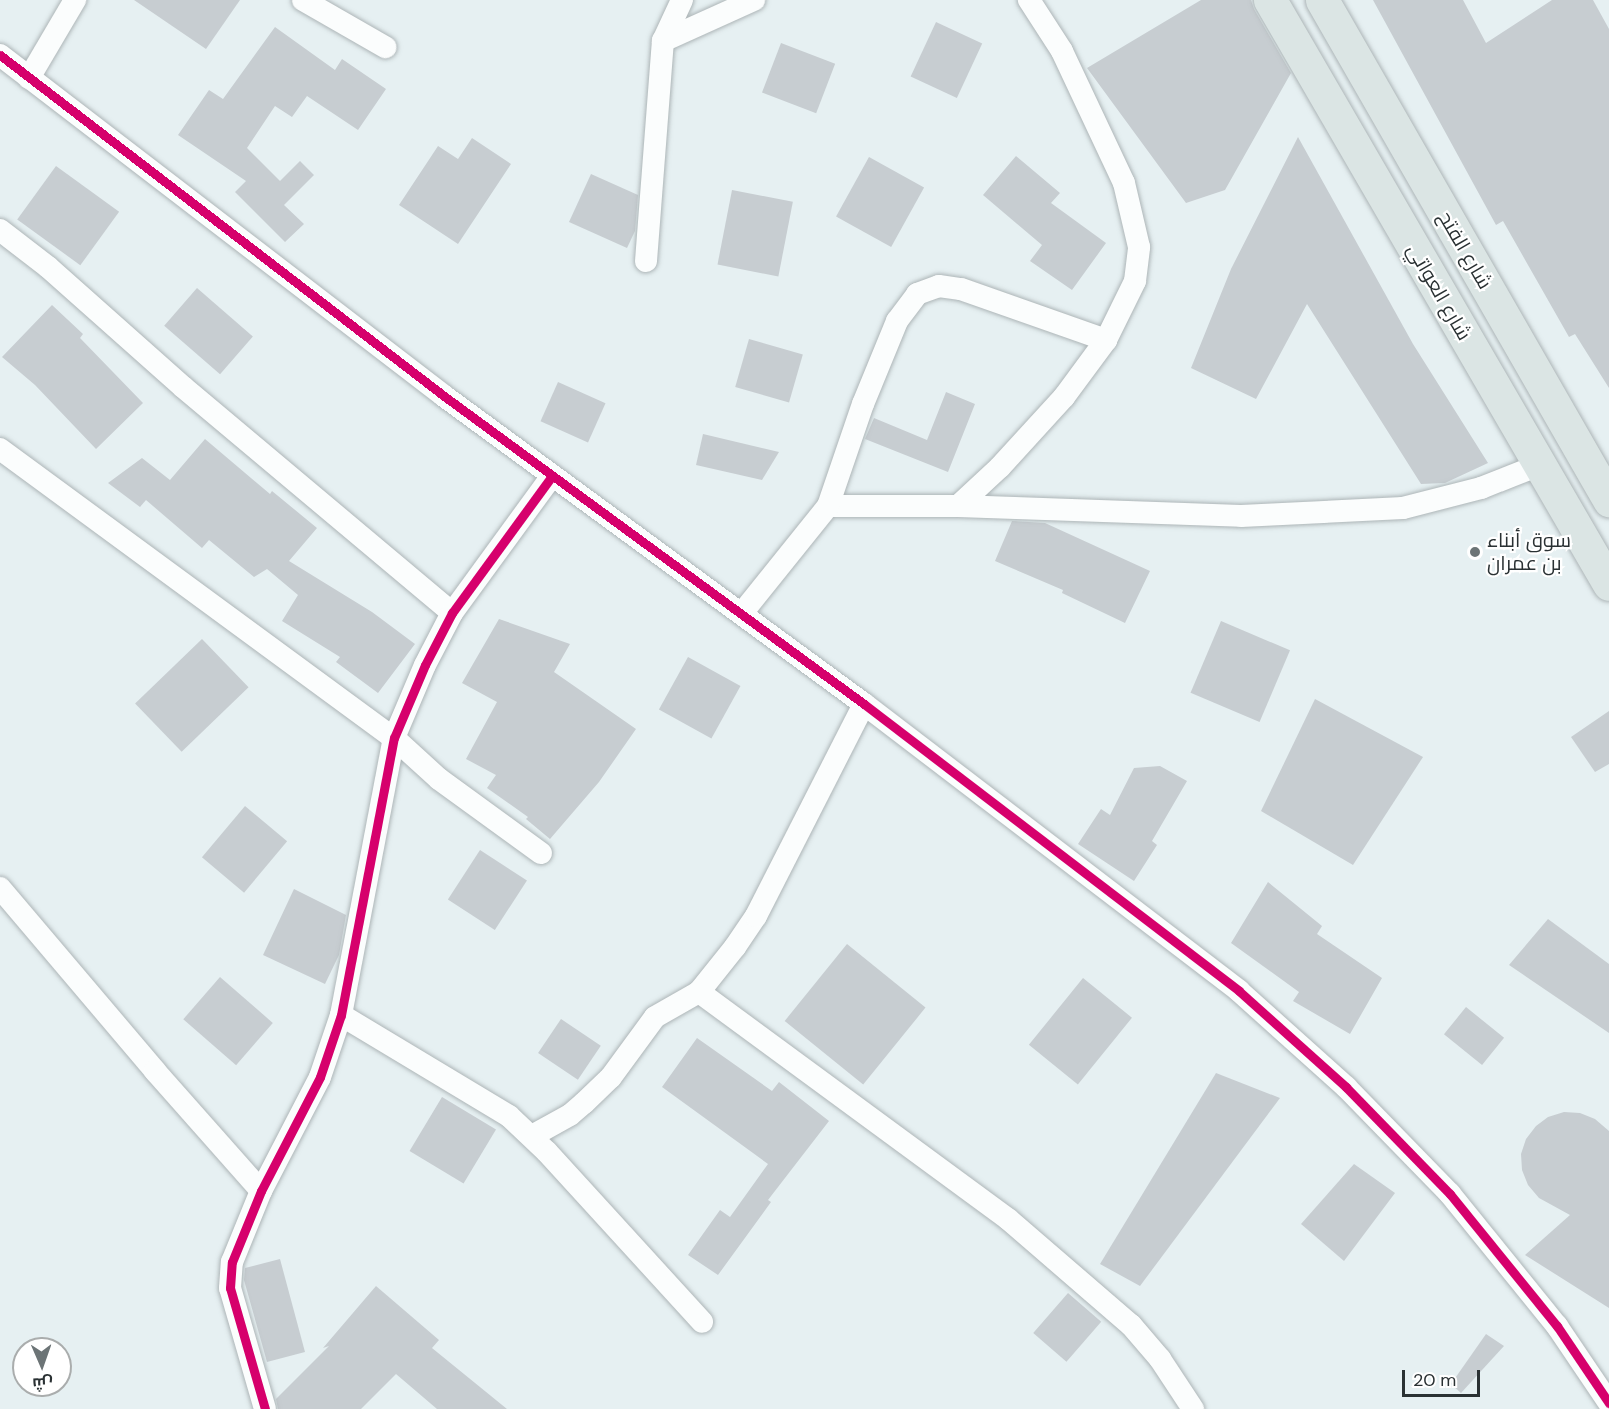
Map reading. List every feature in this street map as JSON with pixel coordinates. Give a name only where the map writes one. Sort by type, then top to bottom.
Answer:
[{"type":"main road","name":"شارع العواتي","points":[[1270,0],[1609,584]]},
{"type":"main road","name":"شارع الفتح","points":[[1322,0],[1609,500]]},
{"type":"street","points":[[28,78],[75,0]]},
{"type":"street","points":[[303,0],[385,47]]},
{"type":"street","points":[[646,261],[663,41],[682,0]]},
{"type":"street","points":[[663,41],[754,0]]},
{"type":"street","points":[[958,506],[1000,467],[1064,398],[1106,340],[1135,281],[1139,247],[1124,183],[1062,51],[1029,0]]},
{"type":"street","points":[[0,55],[552,476],[864,704],[1239,992],[1346,1087],[1450,1194],[1557,1326],[1609,1403]]},
{"type":"street","points":[[0,230],[48,267],[183,387],[452,613]]},
{"type":"street","points":[[742,613],[828,506],[863,404],[893,332],[917,294],[939,286],[961,289],[1106,340]]},
{"type":"street","points":[[0,449],[394,738],[439,779],[541,853]]},
{"type":"street","points":[[828,506],[958,506],[1241,516],[1404,508],[1481,488],[1539,465]]},
{"type":"street","points":[[265,1409],[230,1288],[231,1262],[261,1191],[320,1077],[341,1015],[394,738],[425,665],[452,613],[552,476]]},
{"type":"street","points":[[532,1136],[570,1115],[611,1077],[655,1017],[699,992],[756,916],[864,704]]},
{"type":"street","points":[[0,888],[154,1071],[261,1191]]},
{"type":"street","points":[[699,992],[1008,1219],[1131,1325],[1160,1359],[1193,1409]]},
{"type":"street","points":[[341,1015],[509,1116],[532,1136],[702,1322]]},
{"type":"building","points":[[134,0],[240,0],[206,49]]},
{"type":"building","points":[[1201,0],[1251,0],[1291,73],[1225,190],[1186,203],[1087,68]]},
{"type":"building","points":[[1373,0],[1463,0],[1486,43],[1552,0],[1593,0],[1609,29],[1609,388],[1575,334],[1569,337],[1503,221],[1496,225]]},
{"type":"building","points":[[936,22],[982,44],[957,98],[911,76]]},
{"type":"building","points":[[275,27],[335,70],[342,59],[386,89],[358,130],[307,96],[292,117],[275,106],[247,148],[280,181],[300,161],[314,175],[284,205],[304,224],[285,242],[235,192],[246,181],[178,135],[209,90],[223,99]]},
{"type":"building","points":[[781,43],[835,64],[816,113],[762,92]]},
{"type":"building","points":[[1298,137],[1413,344],[1488,463],[1445,483],[1421,484],[1307,304],[1256,399],[1191,368],[1231,269]]},
{"type":"building","points":[[472,138],[511,164],[458,244],[399,205],[438,146],[458,159]]},
{"type":"building","points":[[1016,156],[1060,193],[1051,203],[1106,243],[1072,290],[1030,261],[1042,245],[983,195]]},
{"type":"building","points":[[869,157],[924,188],[891,247],[836,216]]},
{"type":"building","points":[[56,166],[119,212],[80,265],[17,219]]},
{"type":"building","points":[[591,174],[638,195],[635,231],[627,248],[569,222]]},
{"type":"building","points":[[732,190],[793,202],[778,276],[717,265]]},
{"type":"building","points":[[197,288],[253,337],[220,374],[164,326]]},
{"type":"building","points":[[52,305],[83,334],[80,338],[143,403],[96,449],[35,385],[2,357]]},
{"type":"building","points":[[749,339],[803,354],[789,402],[735,387]]},
{"type":"building","points":[[558,382],[606,403],[588,442],[541,421]]},
{"type":"building","points":[[946,392],[975,404],[948,472],[865,439],[874,418],[927,440]]},
{"type":"building","points":[[703,434],[779,452],[762,480],[696,465]]},
{"type":"building","points":[[205,439],[270,494],[272,491],[317,528],[289,561],[372,612],[415,644],[378,693],[336,662],[340,657],[282,621],[298,595],[267,569],[254,577],[209,540],[202,548],[146,500],[140,507],[108,483],[142,458],[170,480]]},
{"type":"building","points":[[1012,521],[1045,523],[1150,571],[1125,623],[1062,593],[1063,590],[995,561]]},
{"type":"building","points":[[499,619],[570,644],[554,672],[636,729],[599,782],[550,839],[526,819],[528,817],[487,788],[496,775],[466,759],[497,702],[462,683]]},
{"type":"building","points":[[1221,621],[1290,650],[1260,722],[1191,693]]},
{"type":"building","points":[[202,639],[249,687],[182,752],[135,704]]},
{"type":"building","points":[[688,657],[740,686],[711,739],[659,709]]},
{"type":"building","points":[[1315,699],[1423,757],[1353,865],[1261,811]]},
{"type":"building","points":[[1609,711],[1609,764],[1595,772],[1571,737]]},
{"type":"building","points":[[1160,766],[1187,781],[1152,841],[1157,845],[1134,881],[1078,844],[1101,809],[1110,815],[1134,768]]},
{"type":"building","points":[[245,806],[287,841],[244,893],[202,857]]},
{"type":"building","points":[[480,850],[527,880],[495,930],[448,899]]},
{"type":"building","points":[[1268,882],[1322,926],[1317,934],[1382,978],[1350,1034],[1293,1001],[1299,992],[1231,943]]},
{"type":"building","points":[[294,889],[346,915],[339,955],[325,984],[263,955]]},
{"type":"building","points":[[1548,919],[1609,964],[1609,1033],[1509,965]]},
{"type":"building","points":[[847,944],[925,1008],[863,1084],[785,1021]]},
{"type":"building","points":[[220,977],[273,1023],[236,1065],[183,1019]]},
{"type":"building","points":[[1083,978],[1132,1018],[1078,1084],[1029,1045]]},
{"type":"building","points":[[1466,1007],[1504,1038],[1482,1065],[1444,1034]]},
{"type":"building","points":[[561,1019],[601,1046],[578,1080],[538,1053]]},
{"type":"building","points":[[697,1038],[772,1091],[779,1082],[829,1121],[768,1200],[771,1202],[718,1275],[688,1255],[720,1210],[730,1217],[768,1164],[662,1087]]},
{"type":"building","points":[[1216,1073],[1280,1098],[1140,1286],[1100,1264]]},
{"type":"building","points":[[442,1097],[496,1129],[464,1183],[410,1151]]},
{"type":"building","points":[[1564,1112],[1580,1113],[1595,1119],[1609,1131],[1609,1308],[1525,1255],[1570,1215],[1539,1198],[1528,1185],[1522,1170],[1521,1154],[1526,1139],[1536,1126],[1548,1117]]},
{"type":"building","points":[[1354,1164],[1395,1193],[1344,1261],[1301,1224]]},
{"type":"building","points":[[280,1259],[305,1352],[267,1362],[244,1280],[245,1268]]},
{"type":"building","points":[[376,1286],[439,1340],[432,1348],[507,1409],[437,1409],[396,1374],[361,1409],[278,1409],[276,1399],[329,1346],[323,1348]]},
{"type":"building","points":[[1068,1293],[1101,1322],[1066,1362],[1033,1333]]},
{"type":"building","points":[[1486,1334],[1504,1346],[1461,1393],[1451,1384]]},
{"type":"cycle path","points":[[0,55],[444,396],[864,704],[1239,991],[1346,1087],[1450,1194],[1557,1326],[1609,1403]]},
{"type":"cycle path","points":[[265,1409],[230,1288],[232,1262],[261,1191],[320,1077],[341,1015],[394,738],[425,665],[452,613],[552,476]]},
{"type":"place","name":"سوق أبناء بن عمران","points":[[1475,552]]}]
